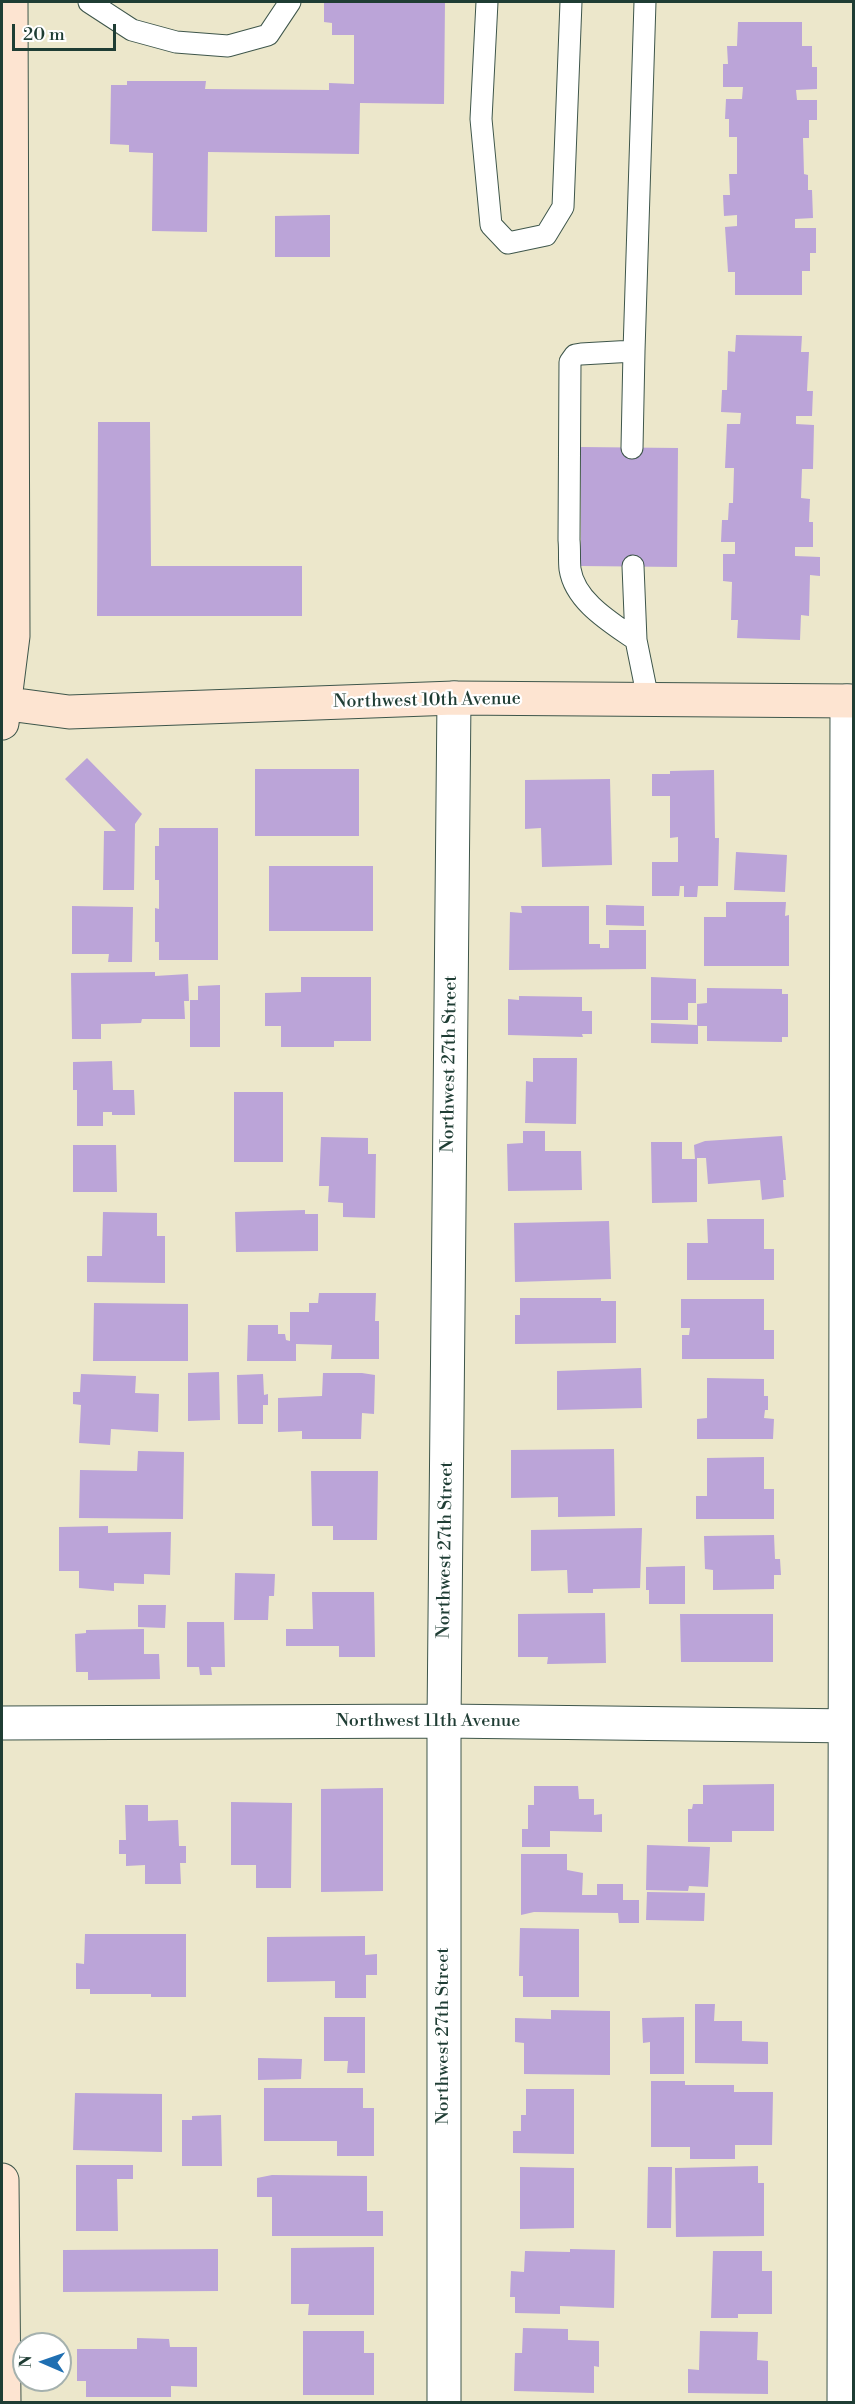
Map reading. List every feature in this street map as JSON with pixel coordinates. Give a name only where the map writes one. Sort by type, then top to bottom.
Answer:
[{"type":"street","points":[[2,710],[13,636],[11,2]]},
{"type":"street","name":"Northwest 10th Avenue","points":[[2,710],[69,712],[454,698],[850,701]]},
{"type":"street","name":"Northwest 27th Street","points":[[444,2403],[444,1721],[454,698]]},
{"type":"street","points":[[844,2403],[849,1726],[850,701]]},
{"type":"street","name":"Northwest 11th Avenue","points":[[2,1723],[444,1721],[849,1726]]},
{"type":"street","points":[[2,2180],[4,2403]]},
{"type":"lane","points":[[89,2],[132,30],[176,42],[228,46],[268,35],[290,2]]},
{"type":"lane","points":[[487,2],[481,119],[492,225],[508,243],[546,236],[562,207],[571,2]]},
{"type":"lane","points":[[632,447],[645,2]]},
{"type":"lane","points":[[634,351],[575,355],[570,362],[569,540],[570,570],[582,596],[605,618],[636,640]]},
{"type":"lane","points":[[633,566],[636,640],[648,699]]},
{"type":"building","points":[[324,2],[445,2],[444,104],[360,103],[359,154],[208,152],[207,232],[152,231],[153,153],[129,152],[129,145],[110,144],[111,85],[127,85],[127,81],[206,81],[205,89],[329,90],[329,83],[354,84],[354,35],[332,35],[332,23],[324,22]]},
{"type":"building","points":[[738,22],[802,22],[802,46],[812,46],[812,67],[817,67],[817,89],[796,90],[797,100],[817,100],[817,120],[809,120],[809,138],[803,138],[804,174],[808,175],[808,190],[812,190],[813,218],[795,219],[795,228],[816,228],[816,253],[810,253],[810,271],[802,271],[802,295],[735,295],[735,272],[728,272],[725,227],[737,226],[737,215],[724,216],[723,195],[730,195],[729,174],[737,174],[737,137],[729,137],[729,119],[725,119],[726,99],[742,99],[743,87],[723,87],[723,64],[728,64],[727,46],[737,46]]},
{"type":"building","points":[[330,215],[330,257],[275,257],[275,216]]},
{"type":"building","points":[[736,335],[802,336],[801,352],[809,352],[807,391],[813,391],[812,416],[796,416],[796,424],[814,425],[813,469],[802,469],[801,498],[810,499],[809,522],[813,522],[813,547],[795,547],[795,556],[820,557],[820,576],[810,575],[809,616],[801,615],[800,640],[737,638],[738,620],[731,620],[732,582],[723,581],[723,554],[735,554],[735,542],[721,542],[722,520],[728,520],[729,503],[733,503],[734,468],[725,468],[727,424],[740,424],[741,413],[721,412],[722,390],[727,390],[728,351],[735,352]]},
{"type":"building","points":[[98,422],[150,422],[151,566],[302,566],[302,616],[97,616]]},
{"type":"building","points":[[581,447],[678,448],[677,567],[581,566]]},
{"type":"building","points":[[87,758],[142,814],[135,824],[134,890],[103,890],[104,831],[116,831],[65,779]]},
{"type":"building","points":[[255,769],[359,769],[359,836],[255,836]]},
{"type":"building","points":[[714,770],[715,838],[719,838],[718,886],[698,886],[697,897],[684,897],[684,886],[680,886],[679,896],[652,896],[652,862],[678,862],[678,837],[670,838],[670,796],[652,796],[652,774],[670,774],[670,771]]},
{"type":"building","points":[[610,779],[612,865],[542,867],[541,828],[525,829],[525,780]]},
{"type":"building","points":[[159,828],[218,828],[218,960],[159,960],[159,942],[155,942],[155,908],[159,909],[159,880],[155,880],[155,846],[159,846]]},
{"type":"building","points":[[736,852],[787,855],[785,892],[734,890]]},
{"type":"building","points":[[269,866],[373,866],[373,931],[269,931]]},
{"type":"building","points":[[726,902],[786,902],[785,916],[789,915],[789,966],[704,966],[704,917],[726,917]]},
{"type":"building","points":[[606,905],[644,906],[644,926],[606,925]]},
{"type":"building","points":[[72,906],[133,907],[132,962],[108,962],[109,954],[72,954]]},
{"type":"building","points":[[521,906],[589,906],[589,944],[600,944],[600,948],[609,948],[609,930],[646,930],[646,969],[509,970],[510,912],[522,913]]},
{"type":"building","points":[[155,972],[155,976],[188,974],[189,1001],[184,1001],[185,1019],[142,1019],[141,1023],[101,1024],[101,1039],[72,1039],[71,973]]},
{"type":"building","points":[[301,977],[371,977],[371,1041],[334,1041],[334,1047],[281,1047],[281,1026],[265,1026],[265,993],[301,992]]},
{"type":"building","points":[[651,977],[696,979],[696,1003],[688,1003],[688,1020],[651,1020]]},
{"type":"building","points":[[220,985],[220,1047],[190,1047],[190,1000],[198,1000],[198,986]]},
{"type":"building","points":[[707,988],[782,989],[782,994],[788,994],[788,1037],[782,1037],[782,1042],[707,1041],[707,1026],[698,1026],[698,1044],[651,1043],[651,1023],[697,1025],[697,1004],[707,1003]]},
{"type":"building","points":[[519,996],[582,997],[582,1011],[592,1011],[592,1034],[582,1034],[583,1037],[508,1035],[508,999],[519,1000]]},
{"type":"building","points":[[533,1058],[577,1058],[576,1124],[525,1123],[526,1081],[533,1082]]},
{"type":"building","points":[[112,1061],[113,1090],[134,1090],[135,1115],[112,1115],[112,1112],[103,1112],[103,1126],[77,1126],[77,1090],[73,1090],[73,1062]]},
{"type":"building","points":[[234,1092],[283,1092],[283,1162],[234,1162]]},
{"type":"building","points":[[523,1131],[545,1131],[545,1151],[581,1151],[582,1190],[508,1191],[507,1144],[523,1143]]},
{"type":"building","points":[[782,1136],[786,1180],[783,1180],[784,1197],[762,1200],[760,1180],[708,1184],[706,1158],[697,1158],[697,1202],[652,1203],[651,1142],[682,1142],[682,1159],[695,1159],[694,1145],[705,1141]]},
{"type":"building","points":[[321,1137],[368,1138],[368,1154],[376,1154],[375,1218],[343,1217],[343,1203],[328,1202],[329,1186],[319,1186]]},
{"type":"building","points":[[73,1145],[116,1145],[117,1192],[73,1192]]},
{"type":"building","points":[[305,1210],[305,1214],[318,1214],[318,1251],[236,1252],[235,1212]]},
{"type":"building","points":[[103,1212],[157,1213],[157,1236],[165,1236],[165,1283],[87,1282],[87,1256],[102,1256]]},
{"type":"building","points":[[707,1219],[764,1219],[764,1249],[774,1249],[774,1280],[687,1280],[687,1243],[708,1243]]},
{"type":"building","points":[[609,1221],[611,1279],[515,1282],[514,1223]]},
{"type":"building","points":[[319,1293],[376,1293],[375,1321],[379,1321],[379,1359],[331,1359],[332,1345],[296,1344],[296,1361],[247,1361],[248,1325],[278,1325],[278,1334],[285,1334],[286,1340],[290,1341],[290,1312],[309,1312],[309,1303],[318,1303]]},
{"type":"building","points":[[520,1298],[601,1298],[601,1301],[616,1301],[616,1343],[515,1344],[515,1315],[520,1315]]},
{"type":"building","points":[[681,1299],[764,1299],[764,1330],[774,1330],[774,1359],[682,1359],[682,1335],[689,1335],[690,1328],[681,1328]]},
{"type":"building","points":[[94,1303],[188,1304],[188,1361],[93,1361]]},
{"type":"building","points":[[641,1368],[642,1408],[557,1410],[557,1371]]},
{"type":"building","points":[[219,1372],[220,1420],[188,1421],[188,1373]]},
{"type":"building","points":[[323,1373],[375,1375],[374,1414],[362,1413],[361,1439],[302,1439],[302,1431],[278,1432],[278,1398],[322,1396]]},
{"type":"building","points":[[81,1374],[136,1376],[135,1393],[159,1394],[158,1432],[111,1429],[110,1445],[79,1443],[81,1405],[73,1404],[73,1392],[80,1392]]},
{"type":"building","points":[[263,1374],[264,1395],[268,1394],[268,1405],[263,1405],[263,1424],[238,1424],[237,1375]]},
{"type":"building","points":[[707,1378],[764,1379],[764,1396],[768,1396],[768,1410],[765,1410],[764,1418],[774,1419],[773,1439],[697,1439],[697,1419],[707,1418]]},
{"type":"building","points":[[614,1449],[615,1516],[558,1517],[558,1497],[511,1498],[511,1450]]},
{"type":"building","points":[[138,1451],[184,1452],[183,1519],[79,1518],[80,1470],[137,1471]]},
{"type":"building","points":[[764,1457],[764,1489],[774,1489],[774,1519],[696,1519],[696,1496],[707,1496],[707,1458]]},
{"type":"building","points":[[311,1471],[378,1471],[377,1540],[333,1540],[333,1526],[312,1526]]},
{"type":"building","points":[[108,1526],[108,1533],[171,1532],[170,1575],[144,1574],[144,1584],[114,1583],[114,1591],[79,1588],[79,1571],[59,1571],[59,1527]]},
{"type":"building","points":[[642,1528],[640,1588],[593,1589],[593,1593],[568,1593],[567,1570],[531,1571],[531,1530]]},
{"type":"building","points":[[774,1535],[775,1559],[780,1559],[781,1575],[774,1575],[774,1589],[713,1590],[713,1570],[705,1569],[704,1536]]},
{"type":"building","points":[[685,1566],[685,1604],[649,1604],[649,1590],[646,1590],[646,1567]]},
{"type":"building","points":[[235,1573],[275,1574],[274,1596],[269,1596],[268,1620],[234,1620]]},
{"type":"building","points":[[312,1592],[374,1592],[375,1657],[339,1657],[339,1646],[286,1646],[286,1629],[313,1629]]},
{"type":"building","points":[[138,1605],[166,1605],[165,1628],[138,1627]]},
{"type":"building","points":[[605,1613],[606,1663],[547,1664],[548,1657],[518,1657],[518,1614]]},
{"type":"building","points":[[680,1614],[773,1614],[773,1662],[681,1662]]},
{"type":"building","points":[[187,1622],[224,1622],[225,1667],[211,1667],[212,1675],[200,1675],[199,1667],[187,1667]]},
{"type":"building","points":[[144,1629],[144,1654],[159,1654],[160,1679],[88,1680],[88,1672],[76,1672],[75,1634],[86,1633],[86,1630]]},
{"type":"building","points":[[774,1784],[774,1831],[732,1831],[732,1842],[688,1842],[688,1809],[692,1809],[693,1804],[703,1804],[703,1785]]},
{"type":"building","points":[[534,1786],[578,1786],[579,1799],[594,1799],[594,1815],[602,1814],[602,1832],[550,1831],[550,1847],[522,1847],[522,1829],[528,1829],[528,1805],[534,1805]]},
{"type":"building","points":[[383,1788],[383,1891],[321,1892],[321,1789]]},
{"type":"building","points":[[231,1802],[292,1803],[291,1888],[256,1888],[256,1865],[231,1865]]},
{"type":"building","points":[[125,1805],[148,1805],[148,1821],[178,1820],[179,1846],[186,1846],[186,1863],[180,1863],[181,1884],[145,1884],[145,1865],[126,1866],[126,1854],[119,1854],[119,1840],[126,1840]]},
{"type":"building","points":[[647,1845],[710,1847],[708,1887],[689,1886],[688,1891],[646,1890]]},
{"type":"building","points":[[521,1854],[567,1854],[567,1870],[583,1873],[582,1895],[597,1895],[597,1884],[623,1884],[623,1900],[639,1900],[639,1923],[619,1923],[618,1913],[534,1912],[521,1915]]},
{"type":"building","points":[[647,1892],[705,1893],[704,1921],[646,1920]]},
{"type":"building","points":[[520,1928],[579,1929],[579,1997],[523,1997],[523,1976],[519,1976]]},
{"type":"building","points":[[85,1934],[186,1934],[186,1997],[151,1997],[151,1994],[90,1994],[90,1989],[76,1989],[76,1963],[84,1964]]},
{"type":"building","points":[[365,1936],[365,1955],[377,1954],[377,1975],[366,1975],[366,1998],[335,1998],[335,1981],[267,1982],[267,1937]]},
{"type":"building","points":[[695,2004],[715,2004],[714,2021],[742,2021],[742,2041],[768,2042],[768,2064],[695,2063]]},
{"type":"building","points":[[551,2010],[610,2011],[610,2075],[524,2074],[524,2043],[515,2042],[515,2018],[551,2019]]},
{"type":"building","points":[[324,2017],[365,2017],[365,2073],[347,2073],[348,2061],[324,2061]]},
{"type":"building","points":[[684,2017],[684,2074],[650,2074],[650,2042],[643,2043],[642,2018]]},
{"type":"building","points":[[258,2058],[302,2059],[301,2079],[258,2080]]},
{"type":"building","points":[[651,2081],[685,2081],[685,2085],[734,2085],[734,2092],[773,2092],[772,2145],[735,2145],[735,2159],[690,2159],[690,2147],[651,2147]]},
{"type":"building","points":[[264,2088],[363,2088],[363,2108],[374,2108],[374,2156],[337,2156],[337,2141],[264,2141]]},
{"type":"building","points":[[526,2089],[574,2089],[574,2154],[513,2153],[513,2131],[521,2131],[521,2115],[526,2115]]},
{"type":"building","points":[[75,2093],[162,2094],[162,2152],[73,2150]]},
{"type":"building","points":[[221,2115],[222,2166],[182,2166],[182,2120],[192,2120],[192,2116]]},
{"type":"building","points":[[76,2165],[133,2165],[133,2179],[117,2179],[118,2231],[76,2231]]},
{"type":"building","points":[[758,2166],[758,2183],[764,2183],[764,2236],[676,2237],[675,2168]]},
{"type":"building","points":[[520,2167],[574,2168],[574,2228],[520,2229]]},
{"type":"building","points":[[648,2167],[672,2167],[671,2228],[647,2228]]},
{"type":"building","points":[[272,2175],[367,2176],[367,2211],[383,2211],[383,2236],[272,2236],[272,2197],[257,2197],[257,2178]]},
{"type":"building","points":[[374,2247],[374,2315],[308,2315],[309,2304],[291,2304],[291,2248]]},
{"type":"building","points":[[218,2249],[218,2291],[63,2292],[63,2250]]},
{"type":"building","points":[[570,2249],[615,2250],[614,2308],[560,2306],[560,2314],[515,2313],[515,2297],[510,2297],[511,2271],[524,2272],[525,2251],[570,2252]]},
{"type":"building","points":[[713,2251],[762,2251],[762,2271],[772,2271],[772,2314],[738,2314],[738,2318],[711,2318]]},
{"type":"building","points":[[523,2328],[568,2329],[568,2340],[599,2341],[599,2367],[594,2366],[594,2393],[514,2391],[515,2353],[522,2353]]},
{"type":"building","points":[[303,2331],[364,2331],[364,2353],[374,2353],[374,2395],[303,2395]]},
{"type":"building","points":[[700,2331],[758,2332],[757,2360],[768,2361],[768,2394],[688,2393],[688,2369],[699,2370]]},
{"type":"building","points":[[137,2338],[169,2339],[170,2347],[197,2347],[197,2387],[171,2386],[171,2397],[86,2397],[86,2381],[77,2381],[77,2349],[137,2349]]}]
